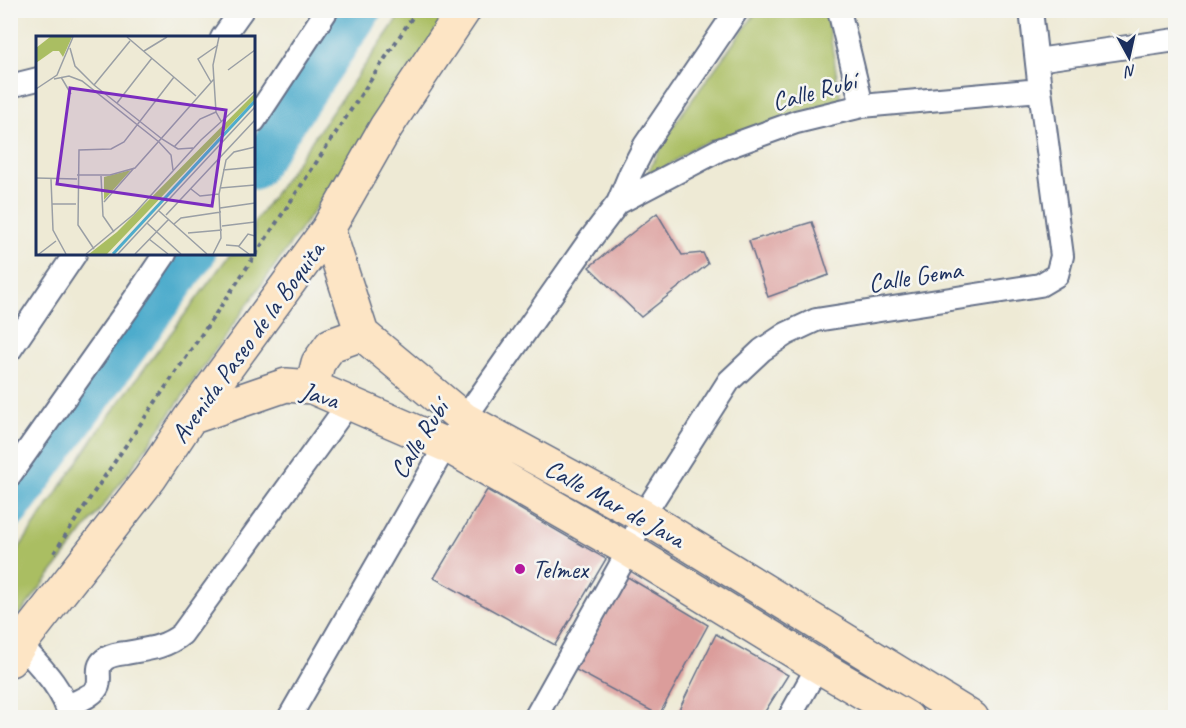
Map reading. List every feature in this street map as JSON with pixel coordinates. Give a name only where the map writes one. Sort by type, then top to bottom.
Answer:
[{"type":"street","points":[[223,36],[242,10]]},
{"type":"street","points":[[255,119],[327,10]]},
{"type":"street","name":"Avenida Paseo de la Boquita","points":[[15,652],[150,478],[190,418],[328,229],[386,128],[464,10]]},
{"type":"street","name":"Calle Rubí","points":[[289,717],[455,432],[618,203],[645,145],[737,10]]},
{"type":"street","points":[[840,10],[862,106]]},
{"type":"street","name":"Calle Gema","points":[[535,717],[629,550],[643,516],[729,381],[762,350],[786,334],[816,320],[1040,285],[1057,275],[1062,256],[1031,10]]},
{"type":"street","points":[[1036,60],[1176,40]]},
{"type":"street","points":[[10,86],[36,80]]},
{"type":"street","name":"Calle Rubí","points":[[618,203],[719,150],[796,122],[862,106],[1040,90]]},
{"type":"street","points":[[312,387],[318,363],[331,345],[362,334],[328,229]]},
{"type":"street","points":[[10,350],[74,255]]},
{"type":"street","points":[[10,475],[164,255]]},
{"type":"street","name":"Calle Mar de Java","points":[[362,334],[455,432],[629,550],[818,666],[907,717]]},
{"type":"street","name":"Java","points":[[190,418],[286,385],[312,387],[349,403],[455,432]]},
{"type":"street","points":[[15,652],[48,675],[68,712],[93,693],[98,686],[98,668],[103,660],[172,642],[182,634],[349,403]]},
{"type":"street","name":"Calle Mar de Java","points":[[455,432],[643,516],[972,717]]},
{"type":"street","points":[[863,692],[883,663]]},
{"type":"street","points":[[789,717],[818,666]]},
{"type":"path","points":[[50,558],[234,287],[417,10]]},
{"type":"green space","points":[[403,11],[455,11],[132,468],[11,626],[11,560],[106,420],[229,255],[255,255],[255,222]]},
{"type":"green space","points":[[757,11],[826,11],[841,100],[694,147],[641,185],[673,126]]},
{"type":"building","points":[[657,213],[682,255],[703,253],[708,264],[641,317],[589,267]]},
{"type":"building","points":[[812,222],[829,275],[768,297],[749,241]]},
{"type":"building","name":"Telmex","points":[[487,490],[606,559],[555,645],[434,578]]},
{"type":"building","points":[[626,576],[708,625],[659,715],[576,670]]},
{"type":"building","points":[[716,634],[788,675],[761,718],[675,718]]},
{"type":"waterway","points":[[255,169],[362,10]]},
{"type":"waterway","points":[[10,509],[195,255]]},
{"type":"place","name":"Telmex","points":[[520,569]]}]
